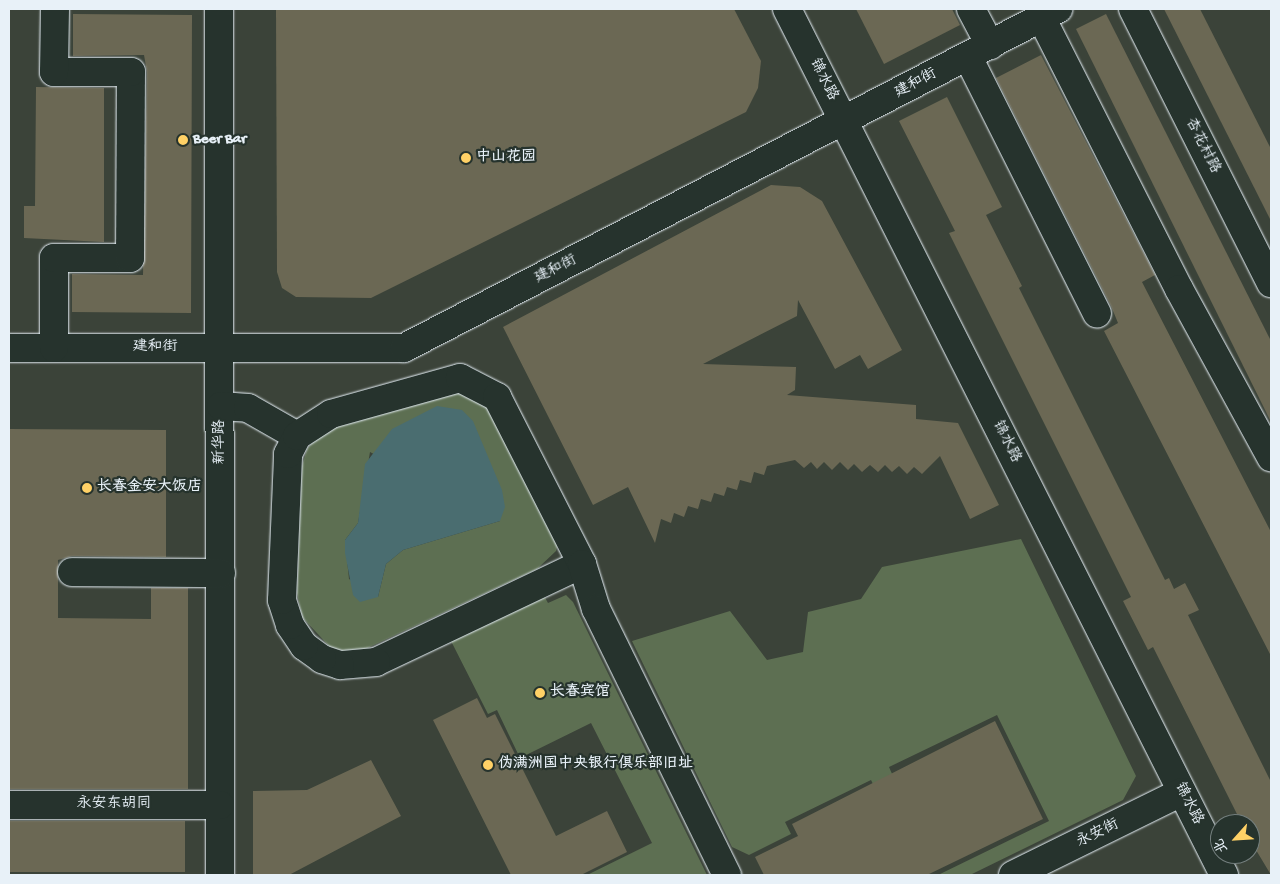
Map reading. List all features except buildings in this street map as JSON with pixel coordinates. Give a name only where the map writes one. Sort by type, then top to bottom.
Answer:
[{"type":"street","points":[[54,348],[54,258],[130,258],[131,72],[54,72],[55,9]]},
{"type":"street","name":"新华路","points":[[219,9],[221,348],[220,875]]},
{"type":"street","name":"锦水路","points":[[787,9],[1224,875]]},
{"type":"street","points":[[971,9],[979,51],[1098,313]]},
{"type":"street","name":"杏花村路","points":[[1133,9],[1271,283]]},
{"type":"street","points":[[1050,13],[1179,289],[1271,457]]},
{"type":"street","name":"建和街","points":[[9,348],[404,348],[845,122],[1050,13]]},
{"type":"street","points":[[582,564],[376,662],[340,665],[322,659],[295,632],[282,600],[288,454],[297,436],[331,414],[460,378],[473,382],[507,410],[582,564],[596,609],[727,875]]},
{"type":"street","points":[[221,406],[248,408],[297,436]]},
{"type":"street","points":[[72,572],[221,572]]},
{"type":"street","name":"永安街","points":[[1013,875],[1182,792]]},
{"type":"street","name":"永安东胡同","points":[[9,805],[220,805]]},
{"type":"green space","points":[[459,392],[489,407],[558,543],[556,551],[537,569],[361,651],[346,653],[330,647],[302,617],[297,593],[302,466],[307,449],[317,437],[338,425]],"holes":[[[370,452],[500,521],[403,550],[386,564],[378,597],[349,579],[345,540],[358,523]]]},
{"type":"green space","points":[[1021,539],[1136,776],[1123,800],[970,875],[938,875],[1049,821],[997,715],[889,767],[896,783],[877,792],[871,780],[785,822],[791,834],[749,855],[732,847],[632,641],[730,611],[767,660],[803,652],[808,612],[861,599],[882,567]]},
{"type":"green space","points":[[542,592],[548,603],[566,595],[573,602],[707,875],[587,875],[652,843],[591,723],[520,758],[497,710],[488,714],[450,639]]},
{"type":"water","points":[[437,406],[462,410],[473,421],[502,490],[505,507],[500,521],[403,550],[386,564],[378,597],[360,602],[353,595],[345,553],[345,540],[358,523],[365,464],[392,429]]},
{"type":"place","name":"Beer Bar","points":[[183,140]]},
{"type":"place","name":"中山花园","points":[[466,158]]},
{"type":"place","name":"长春金安大饭店","points":[[87,488]]},
{"type":"place","name":"长春宾馆","points":[[540,693]]},
{"type":"place","name":"伪满洲国中央银行俱乐部旧址","points":[[488,765]]}]
